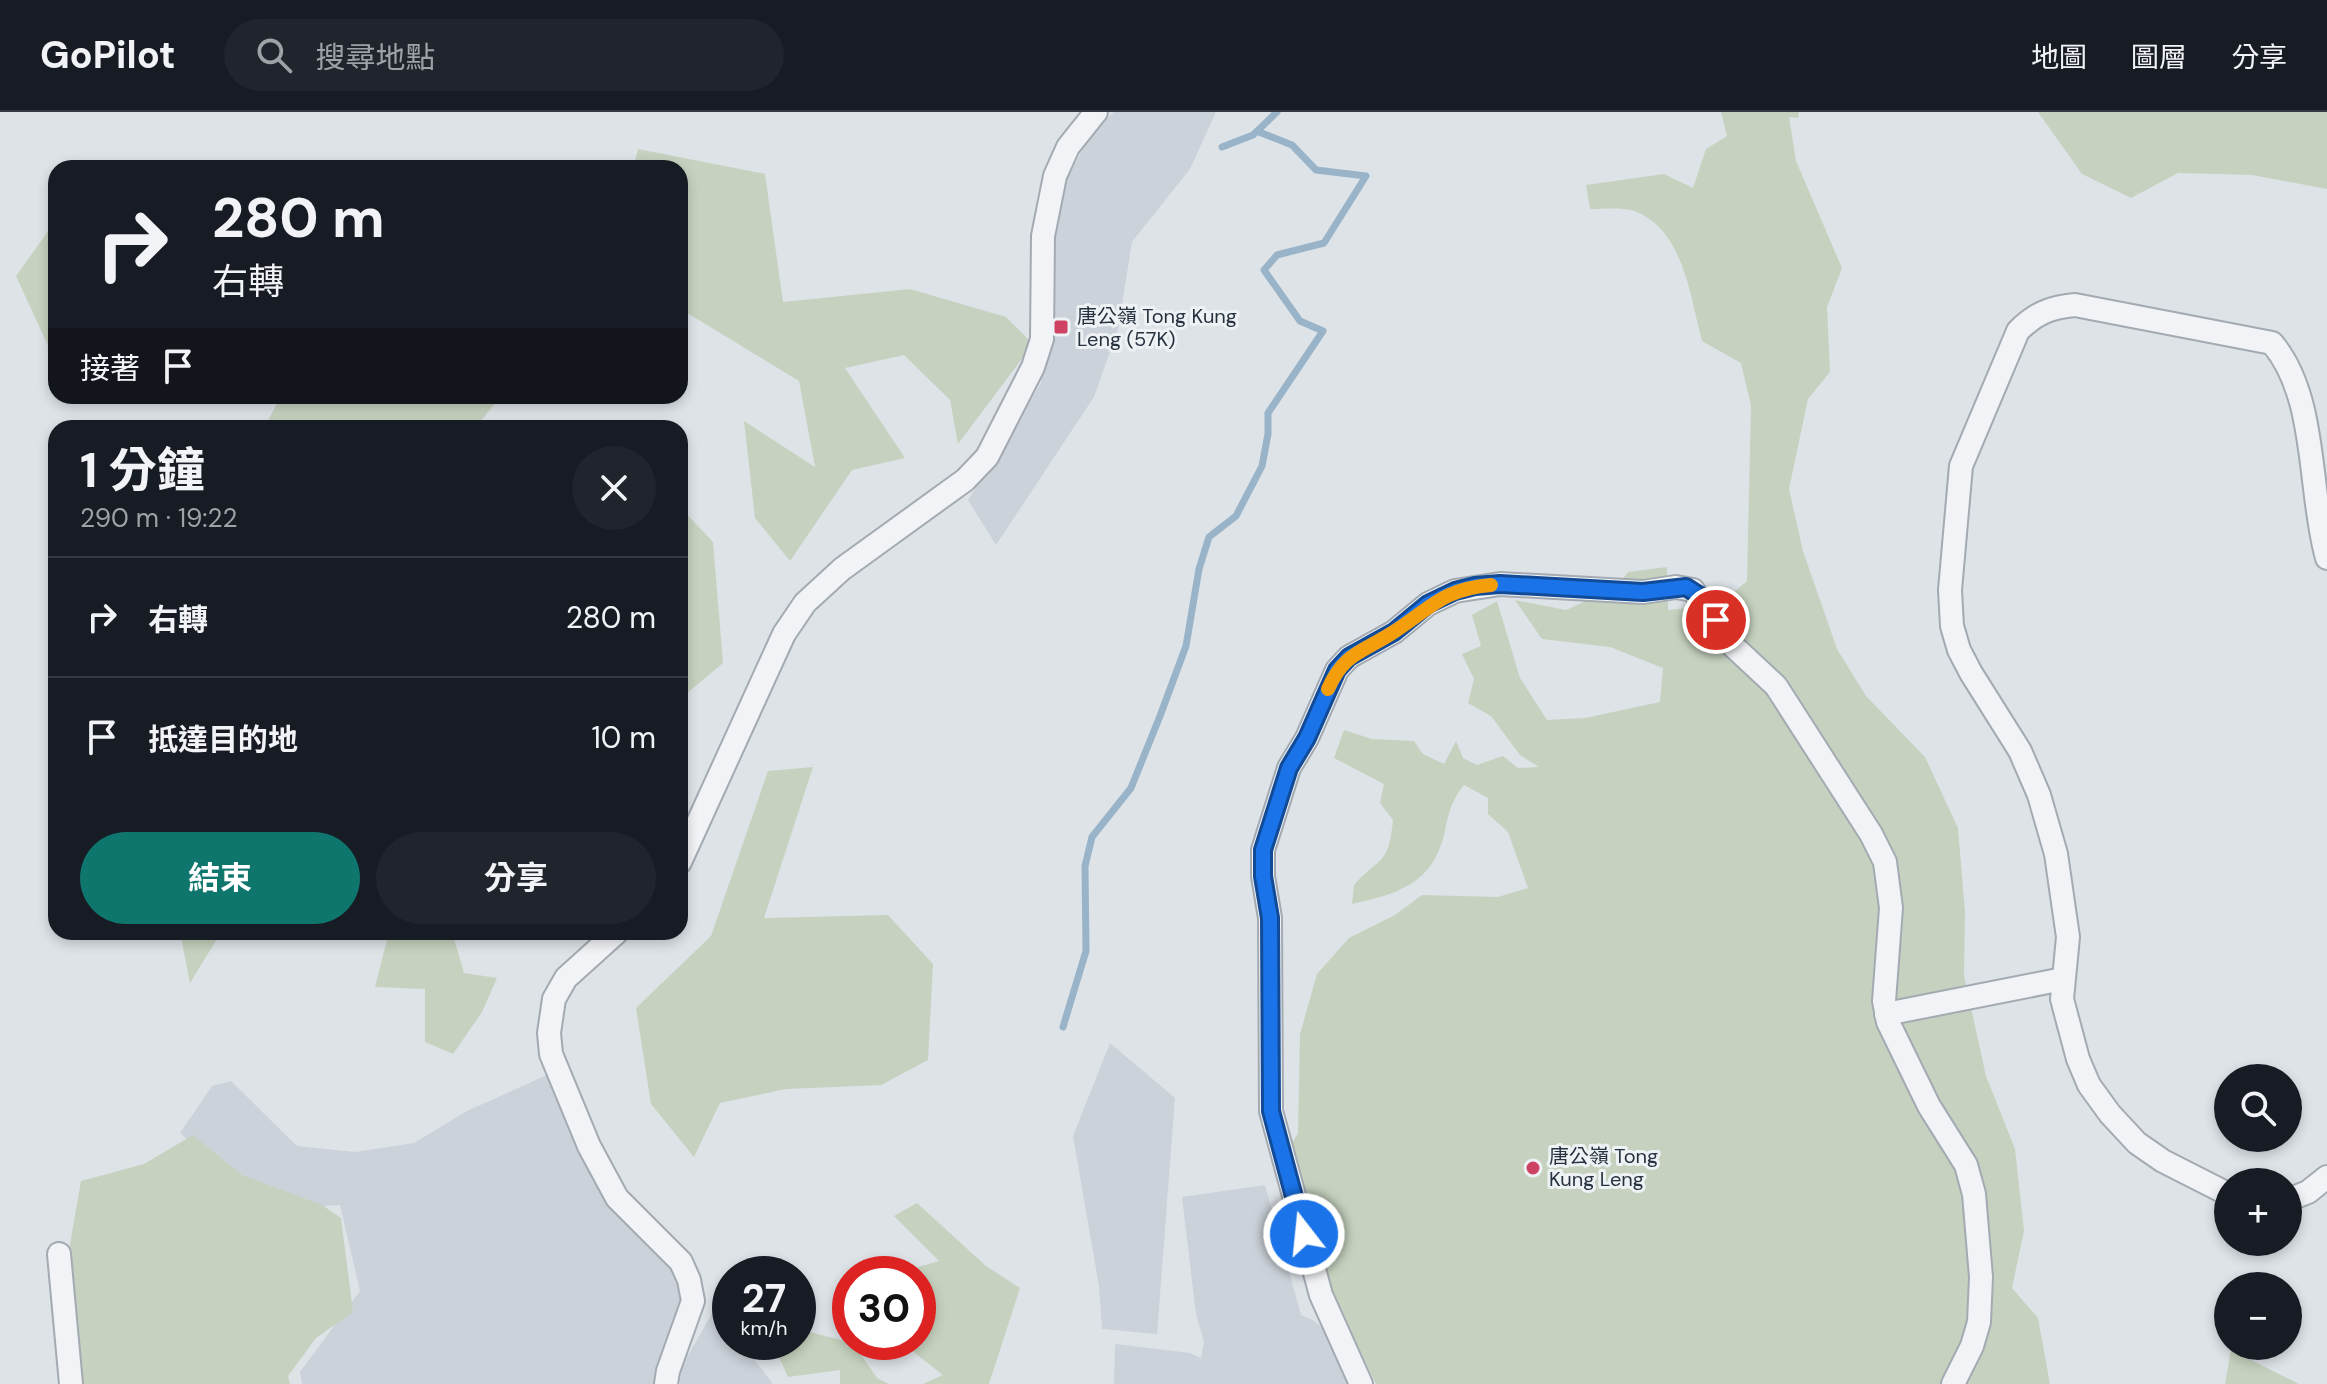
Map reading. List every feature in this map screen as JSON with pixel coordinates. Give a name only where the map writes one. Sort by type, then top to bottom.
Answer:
[{"type":"street","points":[[688,844],[784,634],[805,603],[842,569],[965,480],[987,457],[1033,367],[1042,339],[1043,236],[1055,176],[1068,147],[1096,112]]},
{"type":"street","points":[[2214,1187],[2163,1161],[2137,1143],[2089,1085],[2078,1059],[2062,999],[2068,937],[2066,910],[2056,854],[2039,795],[2014,740],[1959,650],[1952,626],[1950,590],[1961,466],[2018,331],[2033,316],[2054,307],[2075,305],[2272,343],[2285,358],[2299,391],[2327,558]]},
{"type":"street","points":[[1361,1384],[1321,1295],[1271,1111],[1270,918],[1263,876],[1263,850],[1289,768],[1307,738],[1337,670],[1349,657],[1394,632],[1428,604],[1455,591],[1500,584],[1643,592],[1676,587],[1693,590],[1731,644],[1776,686],[1871,834],[1885,862],[1891,908],[1884,1001],[1886,1014],[1900,1050],[1929,1106],[1966,1165],[1974,1194],[1981,1277],[1979,1322],[1972,1346],[1953,1384]]},
{"type":"street","points":[[608,940],[566,978],[554,999],[551,1054],[589,1146],[617,1198],[681,1262],[689,1280],[693,1301],[666,1384]]},
{"type":"street","points":[[1886,1014],[2063,979]]},
{"type":"street","points":[[2302,1194],[2327,1177]]},
{"type":"street","points":[[59,1254],[71,1384]]},
{"type":"shaded area","points":[[1114,112],[1216,112],[1190,169],[1132,242],[1118,329],[1094,397],[996,545],[968,500],[1041,383],[1052,255],[1066,181],[1093,130]]},
{"type":"shaded area","points":[[1110,1043],[1175,1098],[1157,1334],[1102,1329],[1099,1286],[1073,1136]]},
{"type":"shaded area","points":[[547,1075],[599,1177],[631,1230],[682,1281],[686,1300],[663,1384],[302,1384],[300,1372],[360,1291],[340,1205],[264,1210],[180,1133],[212,1086],[231,1081],[297,1146],[355,1152],[414,1143],[467,1111]]},
{"type":"shaded area","points":[[1265,1185],[1301,1315],[1313,1320],[1333,1337],[1353,1384],[1114,1384],[1115,1344],[1190,1353],[1201,1358],[1204,1342],[1196,1314],[1182,1197]]},
{"type":"shaded area","points":[[712,1313],[712,1360],[755,1360],[773,1384],[680,1384],[681,1368]]},
{"type":"green space","points":[[1721,112],[1799,112],[1798,118],[1789,117],[1796,161],[1842,268],[1827,307],[1830,372],[1808,399],[1789,489],[1803,551],[1837,649],[1866,696],[1925,757],[1958,828],[1965,912],[1964,976],[1986,1076],[2015,1149],[2024,1231],[2012,1288],[2038,1318],[2050,1384],[1376,1384],[1338,1305],[1318,1273],[1283,1158],[1298,1133],[1300,1034],[1317,974],[1349,938],[1395,915],[1422,895],[1498,897],[1528,888],[1508,832],[1488,814],[1488,798],[1464,785],[1451,808],[1438,852],[1421,876],[1398,891],[1352,904],[1354,885],[1386,853],[1393,820],[1380,803],[1384,784],[1334,758],[1344,730],[1372,739],[1414,741],[1423,754],[1444,764],[1456,741],[1463,758],[1477,765],[1503,756],[1518,768],[1539,767],[1520,755],[1491,716],[1468,703],[1474,679],[1462,654],[1481,646],[1472,615],[1497,601],[1520,678],[1547,720],[1585,718],[1660,702],[1663,668],[1610,647],[1542,639],[1515,600],[1566,610],[1615,588],[1628,572],[1667,567],[1668,610],[1719,605],[1747,581],[1751,406],[1741,363],[1702,341],[1682,266],[1664,233],[1651,220],[1634,211],[1590,209],[1586,185],[1664,174],[1693,188],[1706,149],[1727,136]]},
{"type":"green space","points":[[2038,112],[2327,112],[2327,189],[2252,175],[2178,173],[2131,198],[2082,174]]},
{"type":"green space","points":[[638,149],[765,174],[783,302],[910,289],[1006,317],[1033,344],[958,444],[950,400],[904,355],[845,368],[905,458],[852,470],[790,561],[755,518],[744,421],[815,467],[799,381],[688,313],[688,160],[635,160]]},
{"type":"green space","points":[[48,231],[48,346],[16,276]]},
{"type":"green space","points":[[277,404],[494,404],[482,420],[268,420]]},
{"type":"green space","points":[[688,515],[713,542],[723,663],[688,692]]},
{"type":"green space","points":[[813,767],[764,918],[888,915],[933,964],[928,1060],[881,1085],[786,1089],[720,1103],[694,1157],[651,1104],[636,1008],[711,936],[768,771]]},
{"type":"green space","points":[[182,940],[216,940],[190,983]]},
{"type":"green space","points":[[387,940],[454,940],[464,973],[497,978],[482,1012],[453,1054],[425,1042],[425,989],[375,987]]},
{"type":"green space","points":[[193,1135],[242,1175],[322,1205],[341,1218],[353,1312],[316,1338],[288,1376],[290,1384],[75,1384],[63,1284],[81,1181],[144,1164]]},
{"type":"green space","points":[[917,1203],[986,1266],[1020,1288],[989,1384],[923,1384],[943,1375],[924,1360],[936,1360],[936,1262],[939,1261],[894,1216]]},
{"type":"green space","points":[[816,1334],[832,1338],[832,1360],[865,1360],[877,1378],[889,1384],[840,1384],[840,1370],[788,1377],[780,1360],[816,1360]]},
{"type":"green space","points":[[2229,1360],[2251,1360],[2299,1384],[2225,1384]]},
{"type":"waterway","points":[[1222,147],[1253,135],[1277,112]]},
{"type":"waterway","points":[[1063,1027],[1086,951],[1085,866],[1092,837],[1131,788],[1160,716],[1186,646],[1199,569],[1209,537],[1236,516],[1262,466],[1268,413],[1323,331],[1300,321],[1264,270],[1277,255],[1324,243],[1366,176],[1316,170],[1292,145],[1259,132]]},
{"type":"slow traffic","points":[[1328,689],[1337,670],[1349,657],[1394,632],[1428,604],[1455,591],[1491,585]]},
{"type":"place","name":"唐公嶺 Tong Kung Leng (57K)","points":[[1061,327]]},
{"type":"place","name":"唐公嶺 Tong Kung Leng","points":[[1533,1168]]},
{"type":"route","points":[[1304,1234],[1271,1111],[1270,918],[1263,876],[1263,850],[1273,810],[1289,768],[1307,738],[1337,670],[1349,657],[1394,632],[1428,604],[1455,591],[1475,586],[1500,584],[1643,592],[1686,587],[1700,596],[1716,620]]}]
